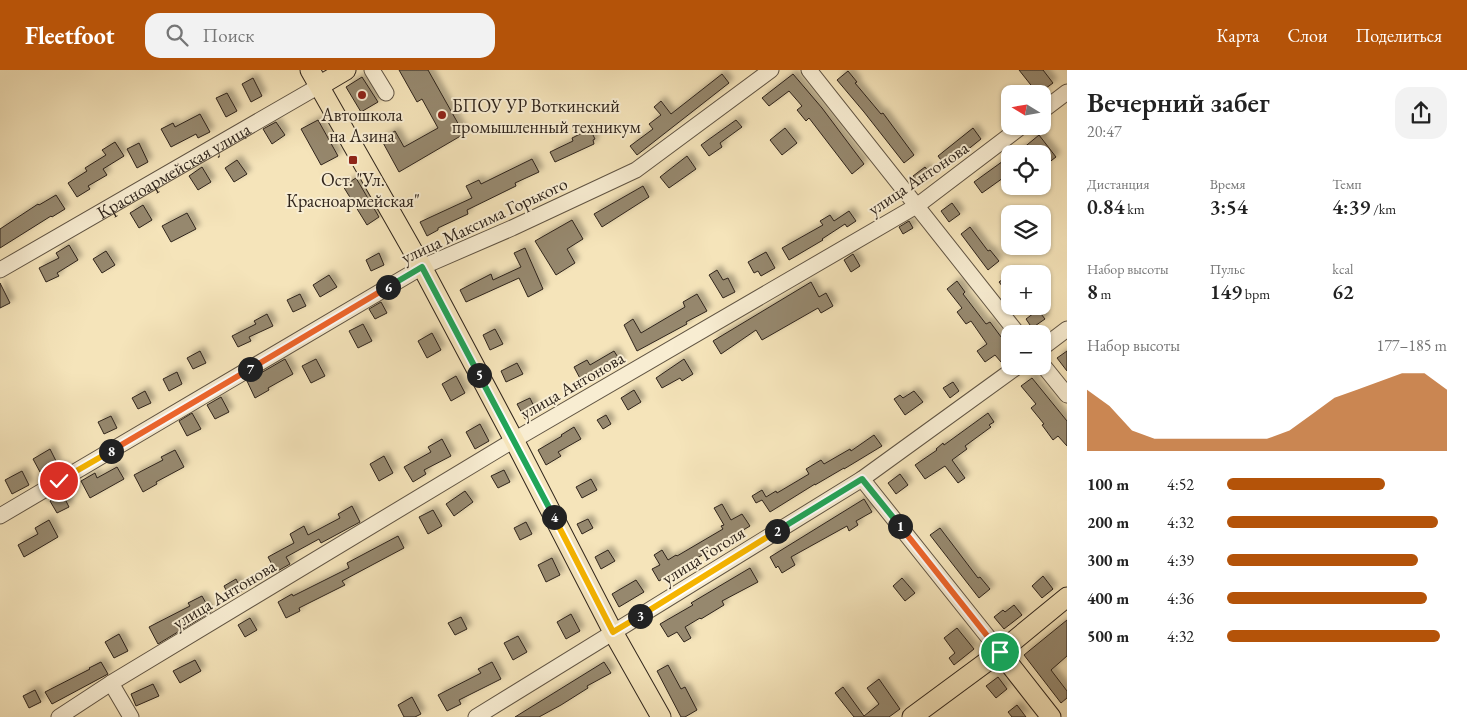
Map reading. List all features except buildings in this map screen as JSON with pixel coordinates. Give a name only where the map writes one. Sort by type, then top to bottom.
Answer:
[{"type":"main road","points":[[310,70],[422,267],[613,632],[661,717]]},
{"type":"main road","name":"Красноармейская улица","points":[[319,86],[346,70]]},
{"type":"main road","points":[[912,717],[1000,652],[1067,597]]},
{"type":"main road","points":[[1000,652],[1051,717]]},
{"type":"street","points":[[372,70],[386,93]]},
{"type":"street","name":"улица Максима Горького","points":[[0,516],[422,267],[512,228],[636,170],[771,70]]},
{"type":"street","points":[[809,70],[918,205],[1011,325]]},
{"type":"street","name":"Красноармейская улица","points":[[0,270],[319,86]]},
{"type":"street","points":[[1051,104],[1067,92]]},
{"type":"street","name":"улица Антонова","points":[[59,717],[514,440],[918,205],[1010,135]]},
{"type":"street","points":[[1051,341],[1067,329]]},
{"type":"street","name":"улица Гоголя","points":[[476,717],[862,479],[1006,375]]},
{"type":"street","points":[[1051,375],[1067,395]]},
{"type":"street","points":[[862,479],[1000,652]]},
{"type":"street","points":[[111,684],[132,717]]},
{"type":"place","name":"Автошкола на Азина","points":[[362,95]]},
{"type":"place","name":"БПОУ УР Воткинский промышленный техникум","points":[[442,115]]},
{"type":"place","name":"Ост. \"Ул. Красноармейская\"","points":[[353,160]]},
{"type":"route","points":[[59,481],[422,267],[613,632],[862,479],[1000,652]]}]
